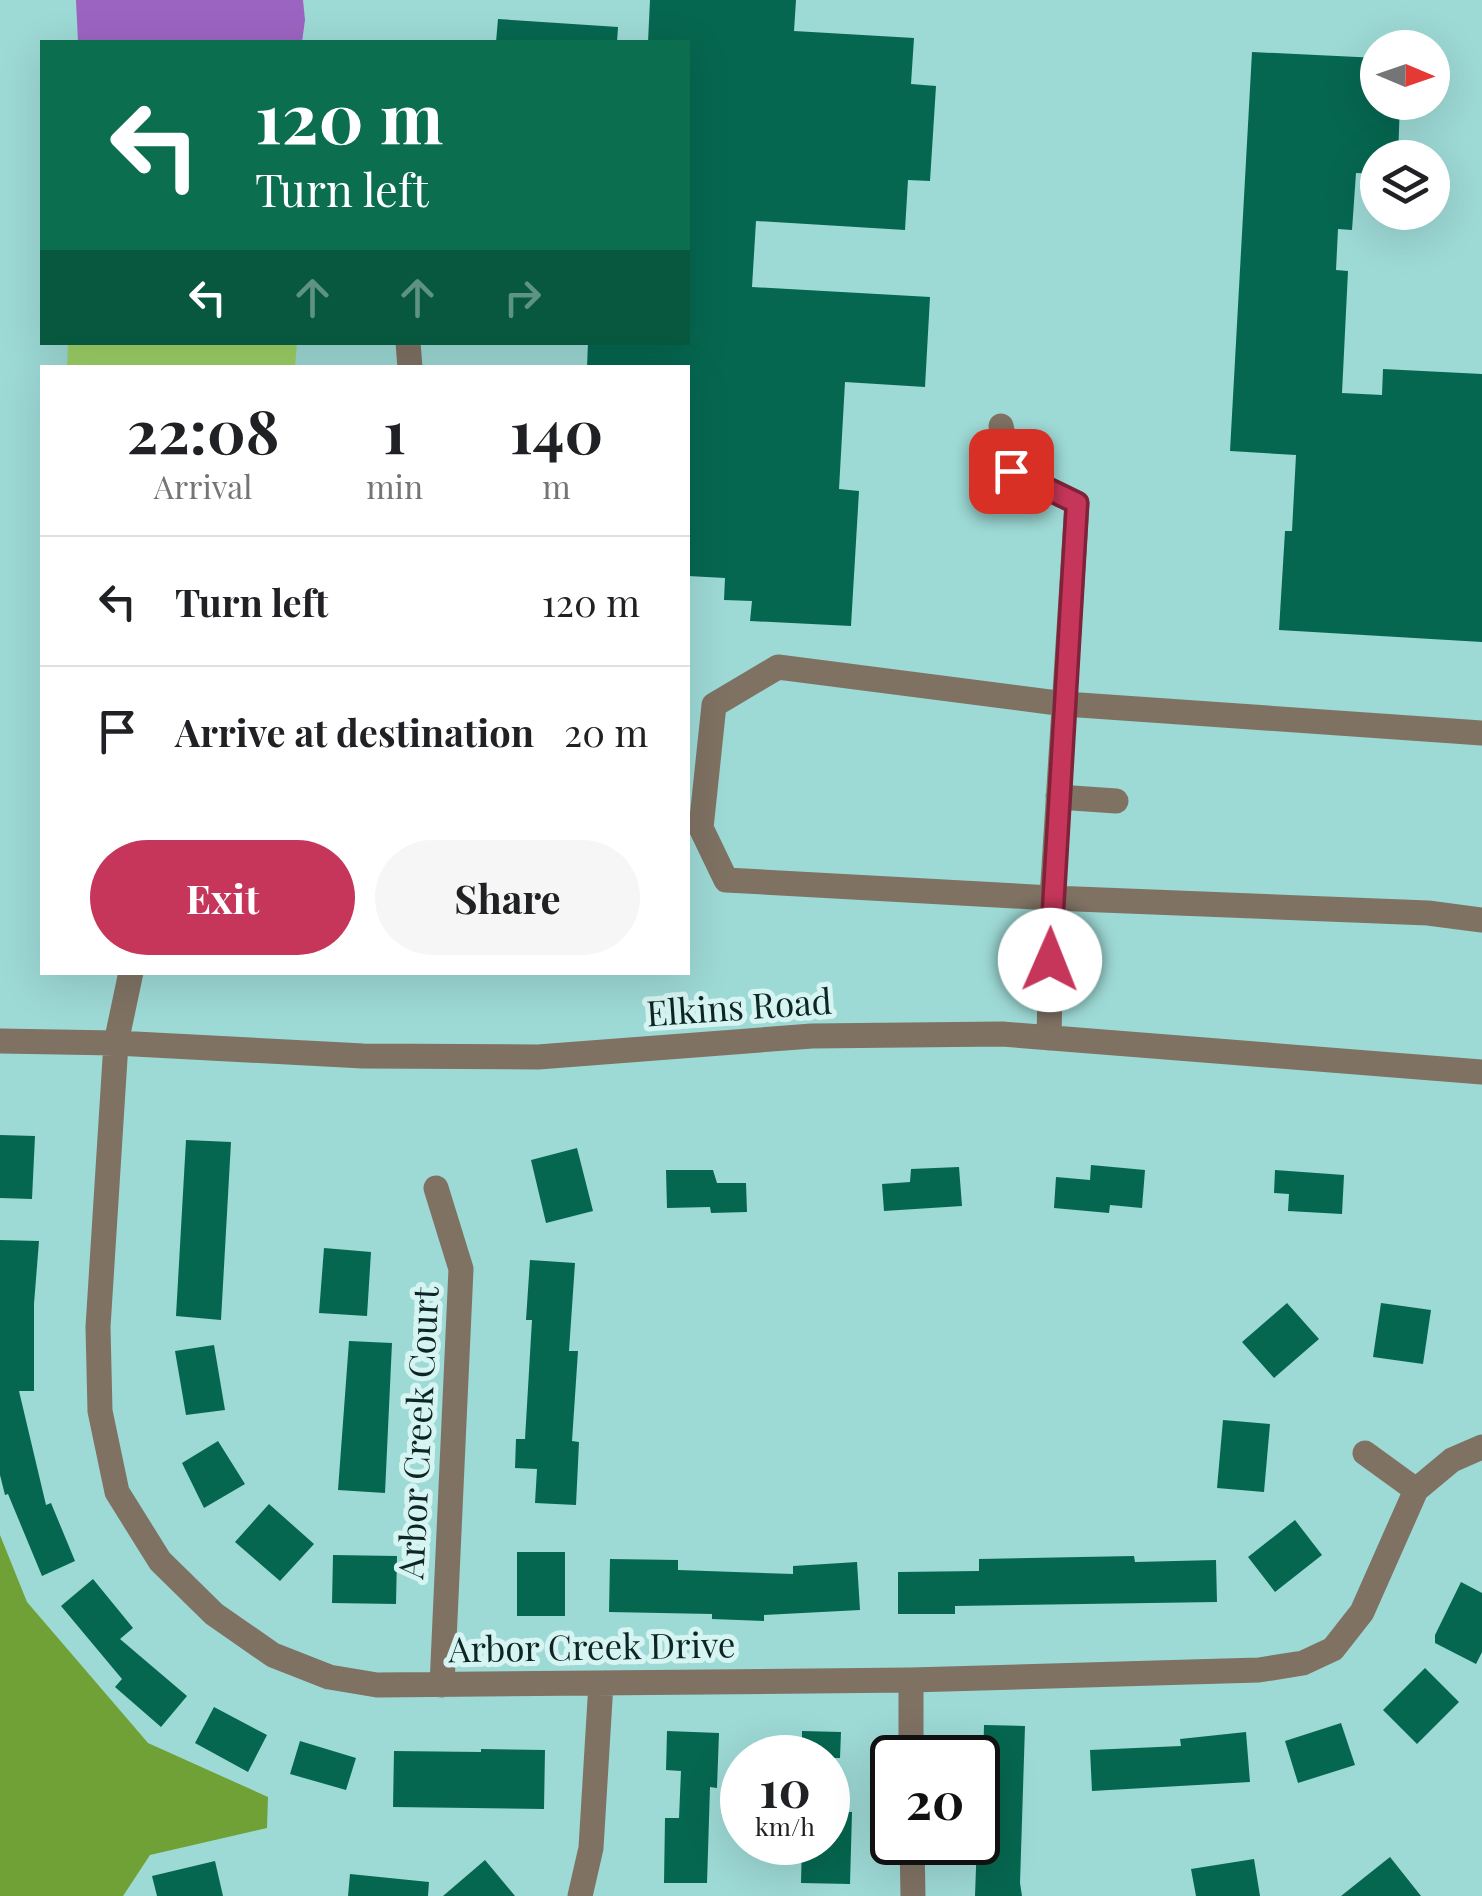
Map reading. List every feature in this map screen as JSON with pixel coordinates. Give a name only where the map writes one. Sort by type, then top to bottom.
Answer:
[{"type":"street","points":[[1002,426],[1011,471],[1077,503],[1052,898],[1049,1038]]},
{"type":"street","points":[[1482,732],[1064,704],[778,667],[714,705],[701,828],[726,880],[1428,913],[1482,920]]},
{"type":"street","points":[[1058,797],[1116,801]]},
{"type":"street","name":"Arbor Creek Drive","points":[[130,975],[116,1043],[98,1327],[100,1411],[118,1492],[160,1561],[214,1614],[273,1655],[329,1677],[378,1685],[911,1680],[1260,1670],[1303,1663],[1333,1649],[1362,1612],[1416,1490],[1452,1460],[1482,1446]]},
{"type":"street","name":"Elkins Road","points":[[0,1041],[363,1056],[538,1057],[812,1036],[1002,1034],[1482,1072]]},
{"type":"street","name":"Arbor Creek Court","points":[[436,1188],[461,1269],[442,1684]]},
{"type":"street","points":[[1364,1453],[1416,1490]]},
{"type":"street","points":[[911,1680],[911,1735]]},
{"type":"street","points":[[580,1896],[591,1848],[601,1683]]},
{"type":"street","points":[[912,1865],[912,1896]]},
{"type":"green space","points":[[68,345],[297,345],[295,365],[67,365]]},
{"type":"green space","points":[[0,1535],[27,1602],[148,1743],[268,1797],[267,1828],[150,1855],[123,1896],[0,1896]]},
{"type":"shaded area","points":[[76,0],[303,0],[302,40],[78,40]]},
{"type":"building","points":[[650,0],[796,0],[794,31],[914,38],[911,84],[936,86],[930,181],[908,180],[905,230],[756,221],[752,287],[930,297],[925,387],[845,382],[839,489],[859,491],[851,626],[750,621],[752,601],[724,600],[725,578],[690,576],[690,365],[587,365],[588,345],[690,345],[690,40],[648,40]]},
{"type":"building","points":[[498,19],[618,27],[617,40],[496,40]]},
{"type":"building","points":[[1252,52],[1360,57],[1360,120],[1399,120],[1399,140],[1360,140],[1352,230],[1338,229],[1336,270],[1348,271],[1342,393],[1382,395],[1383,369],[1482,374],[1482,642],[1279,630],[1285,531],[1292,531],[1296,455],[1230,451]]},
{"type":"building","points":[[0,1135],[35,1136],[32,1199],[0,1198]]},
{"type":"building","points":[[186,1140],[231,1142],[221,1320],[176,1316]]},
{"type":"building","points":[[577,1148],[593,1211],[546,1223],[531,1160]]},
{"type":"building","points":[[1091,1165],[1145,1170],[1142,1208],[1110,1205],[1109,1213],[1054,1208],[1056,1177],[1090,1180]]},
{"type":"building","points":[[959,1167],[962,1206],[884,1211],[882,1184],[910,1182],[911,1169]]},
{"type":"building","points":[[666,1170],[713,1170],[717,1183],[746,1183],[747,1212],[711,1213],[710,1207],[667,1208]]},
{"type":"building","points":[[1275,1170],[1344,1175],[1342,1214],[1288,1211],[1289,1194],[1274,1193]]},
{"type":"building","points":[[0,1240],[39,1241],[34,1391],[19,1391],[46,1505],[51,1503],[75,1561],[42,1576],[8,1494],[5,1495],[0,1475]]},
{"type":"building","points":[[324,1248],[371,1252],[367,1316],[319,1313]]},
{"type":"building","points":[[530,1260],[575,1263],[569,1351],[578,1351],[572,1441],[579,1442],[576,1505],[535,1503],[537,1469],[515,1468],[516,1439],[525,1439],[532,1320],[526,1320]]},
{"type":"building","points":[[1287,1303],[1319,1339],[1274,1378],[1242,1342]]},
{"type":"building","points":[[1381,1303],[1431,1310],[1423,1364],[1373,1357]]},
{"type":"building","points":[[349,1341],[392,1343],[385,1493],[338,1490]]},
{"type":"building","points":[[214,1345],[225,1410],[186,1415],[175,1351]]},
{"type":"building","points":[[1223,1420],[1270,1424],[1264,1492],[1217,1488]]},
{"type":"building","points":[[218,1441],[245,1484],[204,1508],[182,1463]]},
{"type":"building","points":[[269,1504],[314,1544],[280,1581],[235,1542]]},
{"type":"building","points":[[1295,1520],[1322,1555],[1275,1592],[1248,1557]]},
{"type":"building","points":[[517,1552],[565,1552],[565,1616],[517,1616]]},
{"type":"building","points":[[333,1555],[397,1556],[396,1604],[332,1603]]},
{"type":"building","points":[[1134,1556],[1135,1562],[1216,1560],[1217,1602],[955,1606],[955,1614],[898,1614],[898,1572],[979,1571],[979,1559]]},
{"type":"building","points":[[610,1559],[678,1560],[678,1570],[793,1574],[793,1566],[857,1562],[860,1610],[764,1615],[764,1621],[712,1619],[712,1614],[609,1612]]},
{"type":"building","points":[[93,1579],[133,1628],[120,1639],[187,1696],[161,1727],[115,1687],[122,1679],[61,1606]]},
{"type":"building","points":[[1461,1582],[1482,1593],[1482,1652],[1476,1664],[1435,1643],[1435,1635]]},
{"type":"building","points":[[1425,1668],[1459,1702],[1417,1744],[1383,1710]]},
{"type":"building","points":[[214,1707],[267,1735],[248,1772],[195,1743]]},
{"type":"building","points":[[1341,1723],[1355,1765],[1298,1783],[1285,1741]]},
{"type":"building","points":[[984,1725],[1025,1726],[1022,1896],[975,1896],[976,1865],[1000,1865],[1000,1735],[984,1735]]},
{"type":"building","points":[[667,1731],[719,1733],[717,1788],[710,1787],[707,1883],[664,1883],[665,1818],[679,1818],[681,1771],[666,1770]]},
{"type":"building","points":[[802,1731],[841,1732],[841,1735],[802,1735]]},
{"type":"building","points":[[1246,1732],[1250,1782],[1092,1791],[1090,1750],[1181,1746],[1180,1739]]},
{"type":"building","points":[[300,1741],[356,1758],[346,1790],[290,1774]]},
{"type":"building","points":[[545,1750],[544,1809],[393,1807],[394,1751]]},
{"type":"building","points":[[852,1812],[850,1884],[801,1883],[801,1865],[850,1865]]},
{"type":"building","points":[[1390,1857],[1421,1896],[1341,1896]]},
{"type":"building","points":[[1254,1859],[1260,1896],[1196,1896],[1191,1869]]},
{"type":"building","points":[[485,1860],[515,1896],[443,1896]]},
{"type":"building","points":[[215,1861],[223,1896],[157,1896],[152,1876]]},
{"type":"building","points":[[350,1874],[429,1882],[428,1896],[348,1896]]},
{"type":"route","points":[[1011,471],[1077,503],[1050,960]]}]
